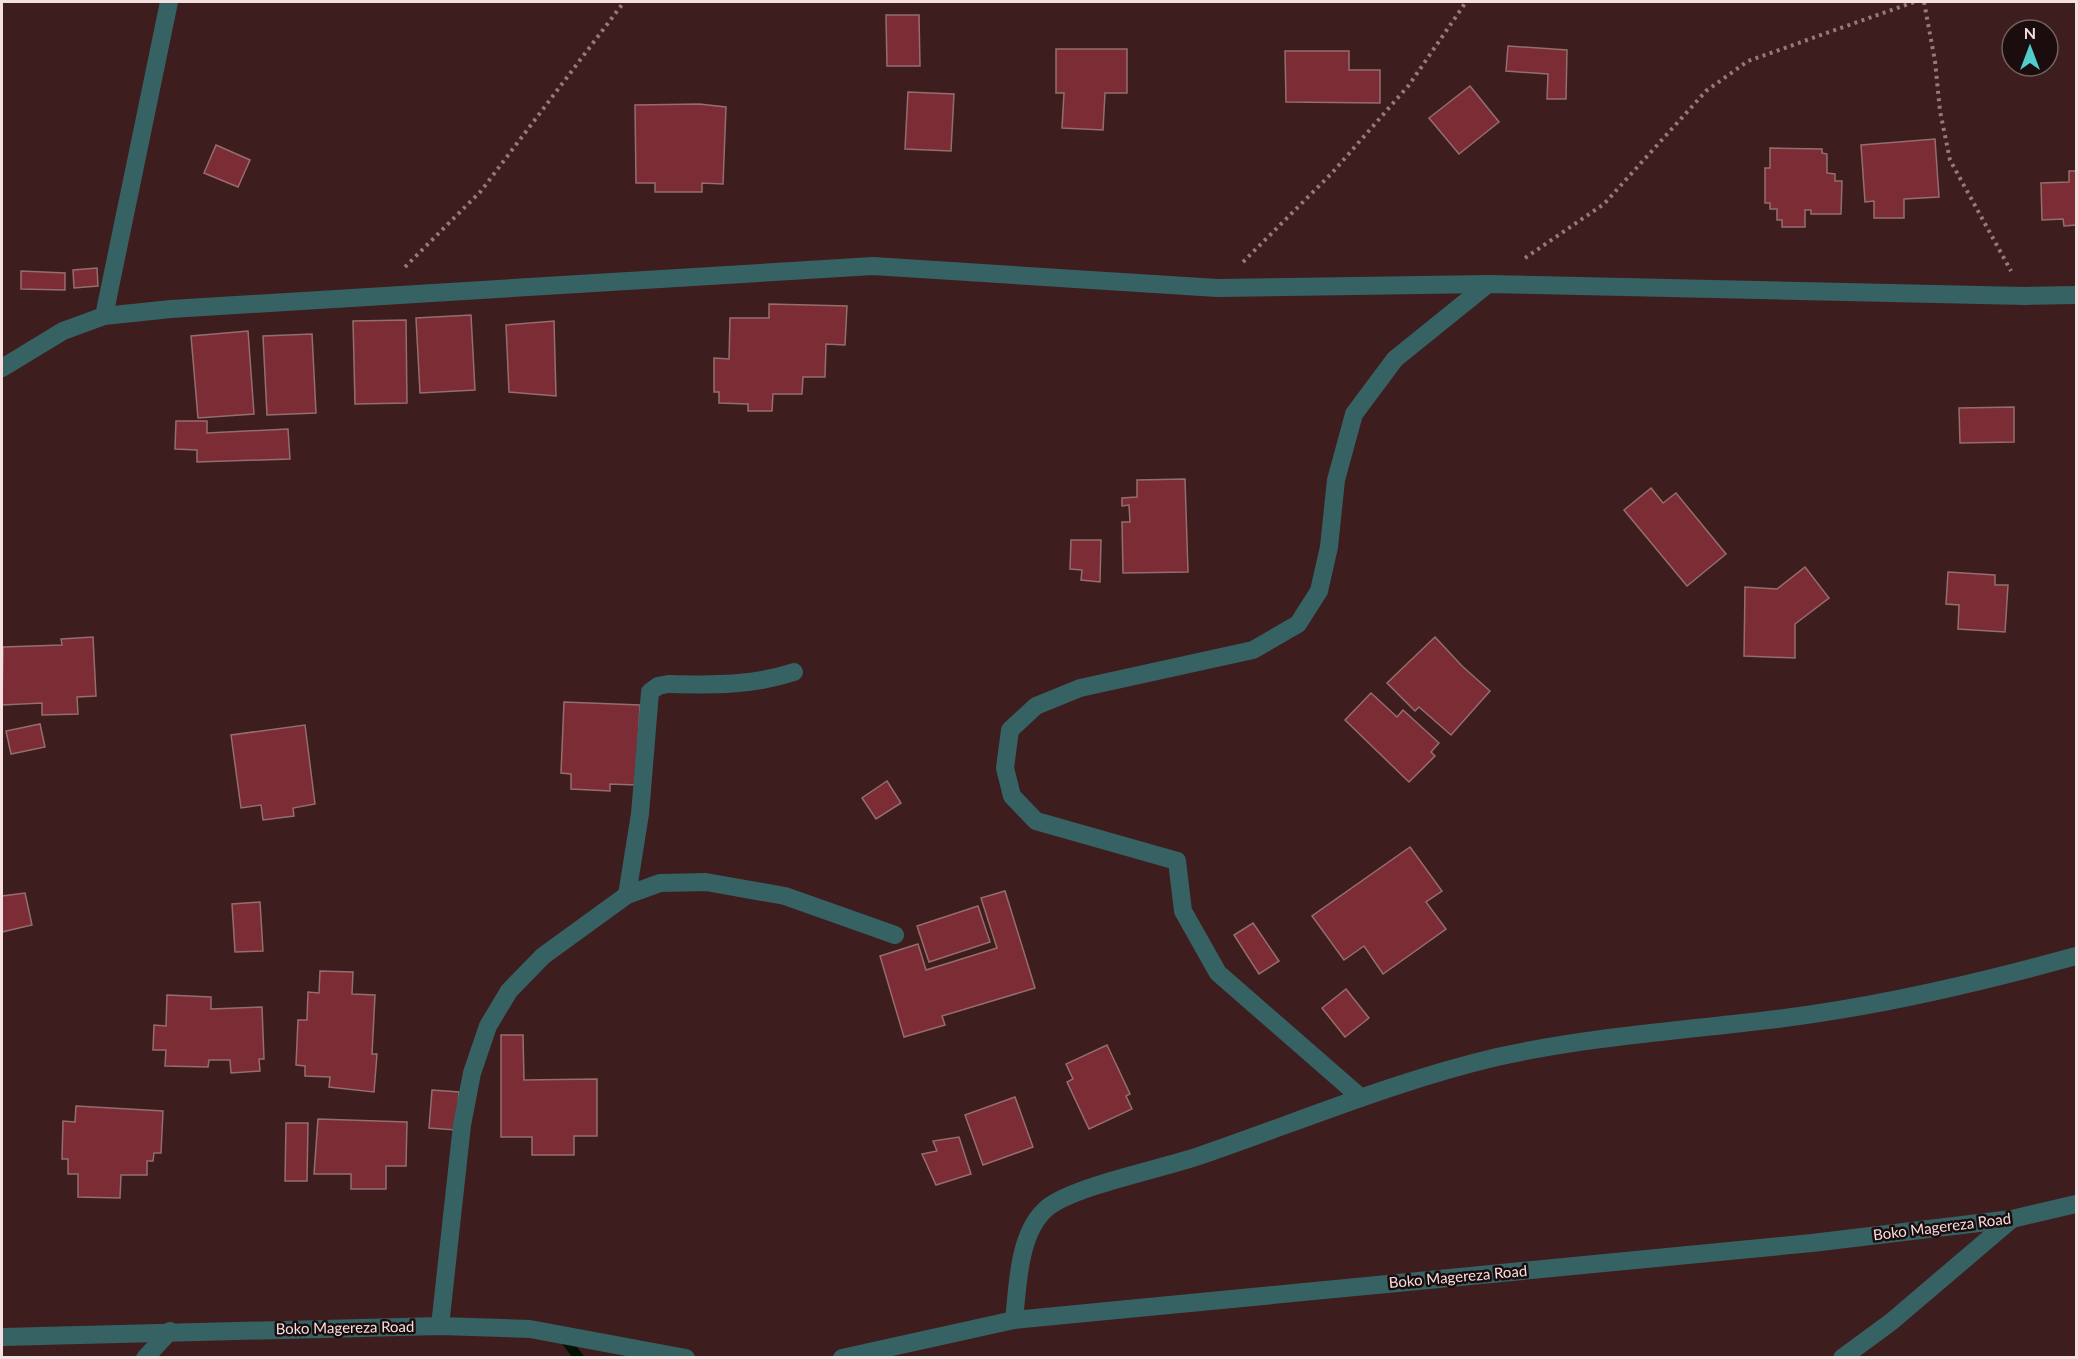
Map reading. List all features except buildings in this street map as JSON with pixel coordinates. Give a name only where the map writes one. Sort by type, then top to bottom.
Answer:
[{"type":"street","points":[[104,316],[169,2]]},
{"type":"street","points":[[2,368],[63,331],[104,316],[171,309],[873,266],[1217,288],[1488,284],[2025,296],[2076,295]]},
{"type":"street","points":[[1359,1096],[1218,973],[1183,911],[1177,861],[1036,821],[1012,796],[1005,768],[1010,730],[1036,706],[1080,688],[1253,650],[1298,624],[1319,591],[1329,547],[1336,480],[1354,414],[1395,359],[1488,284]]},
{"type":"street","points":[[627,895],[640,814],[650,692],[658,686],[668,684],[764,682],[794,672]]},
{"type":"street","points":[[440,1326],[462,1125],[472,1073],[488,1026],[509,991],[543,956],[627,895],[660,883],[706,882],[785,896],[895,935]]},
{"type":"street","points":[[1014,1320],[1020,1269],[1030,1231],[1047,1208],[1084,1190],[1168,1167],[1359,1096],[1498,1057],[1631,1034],[1769,1020],[1871,1004],[1981,982],[2076,956]]},
{"type":"street","name":"Boko Magereza Road","points":[[843,1357],[1014,1320],[1789,1245],[2012,1219],[2076,1204]]},
{"type":"street","points":[[1842,1358],[1891,1322],[2012,1219]]},
{"type":"street","name":"Boko Magereza Road","points":[[2,1337],[440,1326],[530,1329],[686,1358]]},
{"type":"street","points":[[145,1358],[170,1331]]},
{"type":"path","points":[[375,297],[481,191],[624,2]]},
{"type":"path","points":[[1217,288],[1355,147],[1409,85],[1466,2]]},
{"type":"path","points":[[1488,284],[1604,204],[1706,91],[1748,61],[1914,2]]},
{"type":"path","points":[[1924,2],[1935,61],[1940,111],[1950,160],[2025,296]]},
{"type":"waterway","points":[[561,1334],[579,1358]]}]
